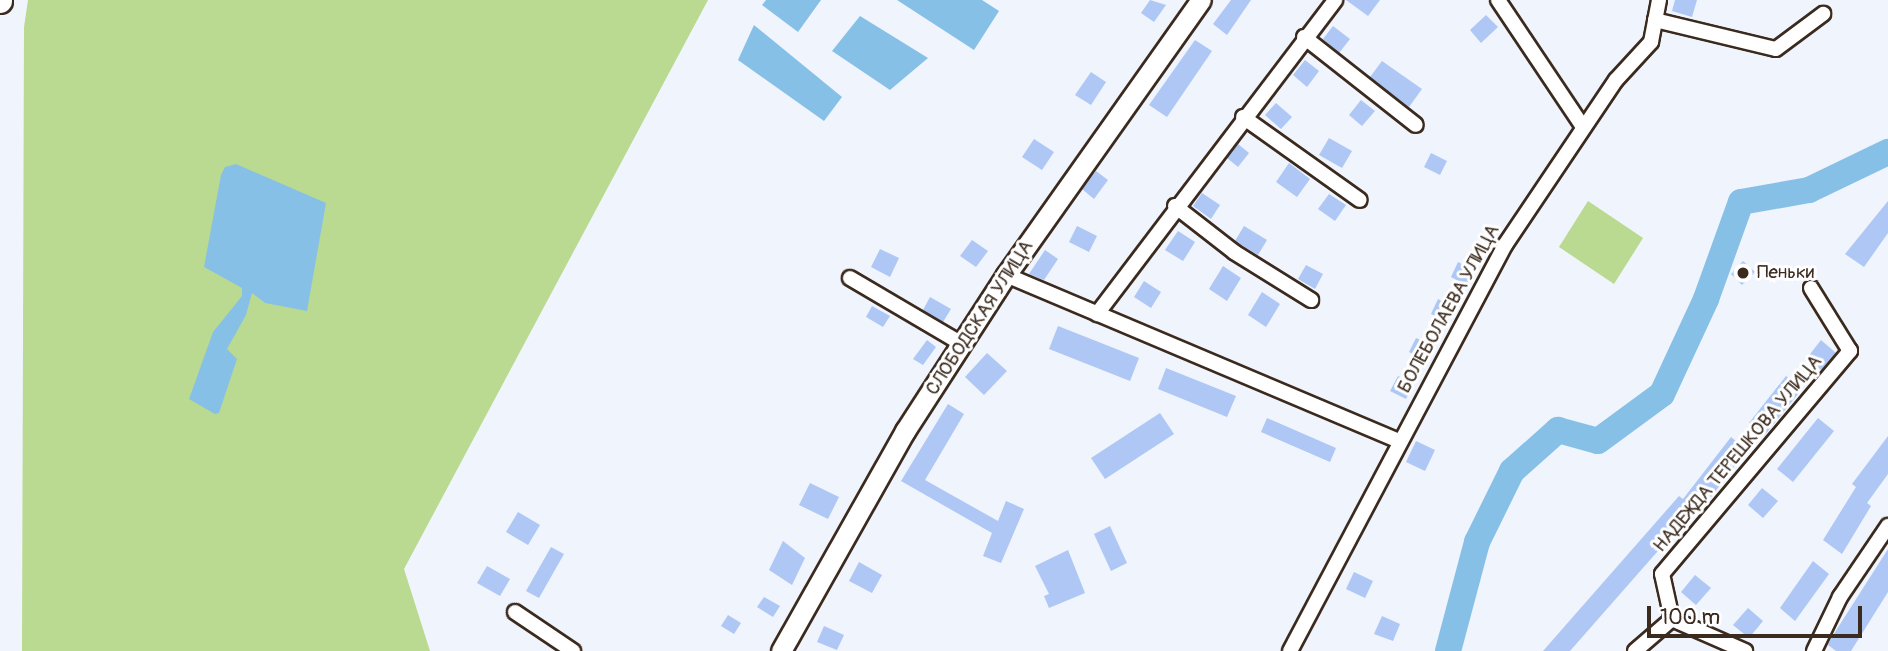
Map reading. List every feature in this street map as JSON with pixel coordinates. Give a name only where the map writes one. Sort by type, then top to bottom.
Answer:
[{"type":"street","name":"СЛОБОДСКАЯ УЛИЦА","points":[[781,651],[905,431],[961,344],[1006,275],[1201,0]]},
{"type":"street","points":[[1097,314],[1175,206],[1335,0]]},
{"type":"street","points":[[1498,0],[1583,127]]},
{"type":"street","name":"БОЛЕБОЛАЕВА УЛИЦА","points":[[1290,651],[1505,245],[1616,80],[1651,41],[1659,0]]},
{"type":"street","points":[[1655,20],[1776,49],[1823,14]]},
{"type":"street","points":[[1304,37],[1416,125]]},
{"type":"street","points":[[1243,117],[1360,200]]},
{"type":"street","points":[[1175,206],[1234,253],[1311,300]]},
{"type":"street","points":[[1006,275],[1399,441]]},
{"type":"street","points":[[850,278],[961,344]]},
{"type":"street","name":"НАДЕЖДА ТЕРЕШКОВА УЛИЦА","points":[[1672,619],[1662,574],[1850,351],[1811,288]]},
{"type":"street","points":[[1814,651],[1840,597],[1888,526]]},
{"type":"street","points":[[515,612],[573,651]]},
{"type":"street","points":[[1635,651],[1672,619],[1745,651]]},
{"type":"green space","points":[[28,0],[708,0],[404,569],[430,651],[22,651],[24,27]]},
{"type":"green space","points":[[1588,201],[1643,238],[1614,284],[1559,247]]},
{"type":"water","points":[[766,0],[821,0],[798,32],[762,5]]},
{"type":"water","points":[[897,0],[982,0],[999,11],[974,50]]},
{"type":"water","points":[[860,16],[928,58],[890,90],[832,51]]},
{"type":"water","points":[[754,25],[842,97],[824,121],[738,60]]},
{"type":"water","points":[[236,164],[326,203],[307,311],[265,303],[252,293],[246,315],[227,349],[237,359],[219,413],[215,414],[189,399],[213,332],[242,296],[242,288],[204,267],[221,175],[225,167]]},
{"type":"building","points":[[1150,0],[1166,5],[1154,22],[1141,13]]},
{"type":"building","points":[[1231,0],[1251,0],[1227,35],[1213,24]]},
{"type":"building","points":[[1346,0],[1380,0],[1368,16]]},
{"type":"building","points":[[1675,0],[1697,0],[1692,17],[1672,11]]},
{"type":"building","points":[[1486,15],[1498,27],[1481,43],[1470,30]]},
{"type":"building","points":[[1333,26],[1350,39],[1339,53],[1323,39]]},
{"type":"building","points":[[1195,40],[1212,51],[1167,117],[1149,105]]},
{"type":"building","points":[[1305,60],[1319,71],[1307,87],[1293,75]]},
{"type":"building","points":[[1382,61],[1422,89],[1409,107],[1370,77]]},
{"type":"building","points":[[1091,72],[1106,82],[1091,105],[1075,95]]},
{"type":"building","points":[[1361,100],[1375,111],[1362,126],[1349,115]]},
{"type":"building","points":[[1276,103],[1292,117],[1281,129],[1265,115]]},
{"type":"building","points":[[1329,138],[1352,151],[1342,168],[1319,155]]},
{"type":"building","points":[[1034,139],[1054,152],[1042,170],[1022,157]]},
{"type":"building","points":[[1238,144],[1249,153],[1238,167],[1227,158]]},
{"type":"building","points":[[1431,153],[1447,161],[1440,175],[1424,167]]},
{"type":"building","points":[[1289,163],[1310,179],[1297,197],[1276,182]]},
{"type":"building","points":[[1096,171],[1108,180],[1094,199],[1082,189]]},
{"type":"building","points":[[1202,193],[1220,205],[1211,219],[1193,206]]},
{"type":"building","points":[[1329,194],[1346,205],[1335,221],[1318,209]]},
{"type":"building","points":[[1888,201],[1888,233],[1864,267],[1845,254]]},
{"type":"building","points":[[1077,226],[1097,236],[1089,252],[1069,242]]},
{"type":"building","points":[[1244,226],[1267,240],[1258,255],[1235,241]]},
{"type":"building","points":[[1178,231],[1195,242],[1183,261],[1165,250]]},
{"type":"building","points":[[972,240],[988,251],[976,267],[960,256]]},
{"type":"building","points":[[880,249],[899,258],[890,277],[871,267]]},
{"type":"building","points":[[1045,250],[1058,259],[1044,280],[1029,274]]},
{"type":"building","name":"Пеньки","points":[[1743,261],[1755,272],[1742,285],[1731,274]]},
{"type":"building","points":[[1458,262],[1474,270],[1466,285],[1451,277]]},
{"type":"building","points":[[1306,265],[1323,274],[1315,289],[1298,279]]},
{"type":"building","points":[[1223,266],[1241,278],[1227,301],[1209,289]]},
{"type":"building","points":[[1144,281],[1161,292],[1151,308],[1134,297]]},
{"type":"building","points":[[1262,292],[1280,304],[1266,327],[1248,315]]},
{"type":"building","points":[[930,297],[951,309],[943,322],[923,310]]},
{"type":"building","points":[[1438,299],[1453,307],[1446,321],[1431,314]]},
{"type":"building","points":[[872,306],[890,316],[883,327],[866,317]]},
{"type":"building","points":[[1058,326],[1139,358],[1130,381],[1049,349]]},
{"type":"building","points":[[1416,338],[1432,345],[1425,360],[1409,352]]},
{"type":"building","points":[[927,340],[936,347],[923,365],[913,359]]},
{"type":"building","points":[[1821,340],[1836,353],[1821,370],[1807,358]]},
{"type":"building","points":[[987,353],[1007,371],[984,395],[965,377]]},
{"type":"building","points":[[1166,368],[1236,396],[1227,417],[1158,389]]},
{"type":"building","points":[[1398,376],[1413,384],[1406,399],[1390,391]]},
{"type":"building","points":[[1786,376],[1802,389],[1764,436],[1749,423]]},
{"type":"building","points":[[948,404],[964,414],[925,480],[998,521],[1006,501],[1024,509],[1001,563],[983,556],[992,533],[901,481]]},
{"type":"building","points":[[1160,413],[1174,434],[1105,479],[1091,458]]},
{"type":"building","points":[[1267,418],[1336,448],[1330,462],[1261,432]]},
{"type":"building","points":[[1818,418],[1834,431],[1793,482],[1777,469]]},
{"type":"building","points":[[1888,436],[1888,474],[1867,503],[1871,506],[1842,554],[1823,540],[1856,487],[1852,484]]},
{"type":"building","points":[[1731,437],[1747,450],[1711,497],[1708,494],[1570,651],[1543,651],[1679,496],[1683,499]]},
{"type":"building","points":[[1416,441],[1435,450],[1425,471],[1406,462]]},
{"type":"building","points":[[810,483],[839,497],[828,519],[799,505]]},
{"type":"building","points":[[1762,488],[1778,501],[1763,518],[1748,505]]},
{"type":"building","points":[[518,512],[540,525],[528,545],[506,532]]},
{"type":"building","points":[[1110,526],[1127,563],[1111,571],[1094,534]]},
{"type":"building","points":[[783,541],[805,558],[792,585],[769,570]]},
{"type":"building","points":[[551,547],[564,554],[539,598],[526,591]]},
{"type":"building","points":[[1888,549],[1888,592],[1851,651],[1836,651],[1828,645],[1830,640]]},
{"type":"building","points":[[1068,550],[1085,593],[1049,608],[1044,596],[1049,594],[1035,566]]},
{"type":"building","points":[[1813,561],[1829,574],[1795,621],[1780,608]]},
{"type":"building","points":[[859,562],[882,575],[872,593],[849,581]]},
{"type":"building","points":[[487,566],[510,579],[500,596],[477,583]]},
{"type":"building","points":[[1354,572],[1373,581],[1365,598],[1346,589]]},
{"type":"building","points":[[1695,575],[1711,588],[1696,605],[1681,592]]},
{"type":"building","points":[[764,597],[780,606],[773,617],[757,607]]},
{"type":"building","points":[[1748,608],[1763,621],[1749,638],[1733,625]]},
{"type":"building","points":[[728,615],[741,623],[734,634],[721,626]]},
{"type":"building","points":[[1382,616],[1400,624],[1393,641],[1374,634]]},
{"type":"building","points":[[824,626],[844,635],[837,650],[817,642]]},
{"type":"waterway","points":[[1448,651],[1477,542],[1512,471],[1558,430],[1598,441],[1662,394],[1706,299],[1741,202],[1809,190],[1888,152]]},
{"type":"place","name":"Пеньки","points":[[1743,273]]}]
